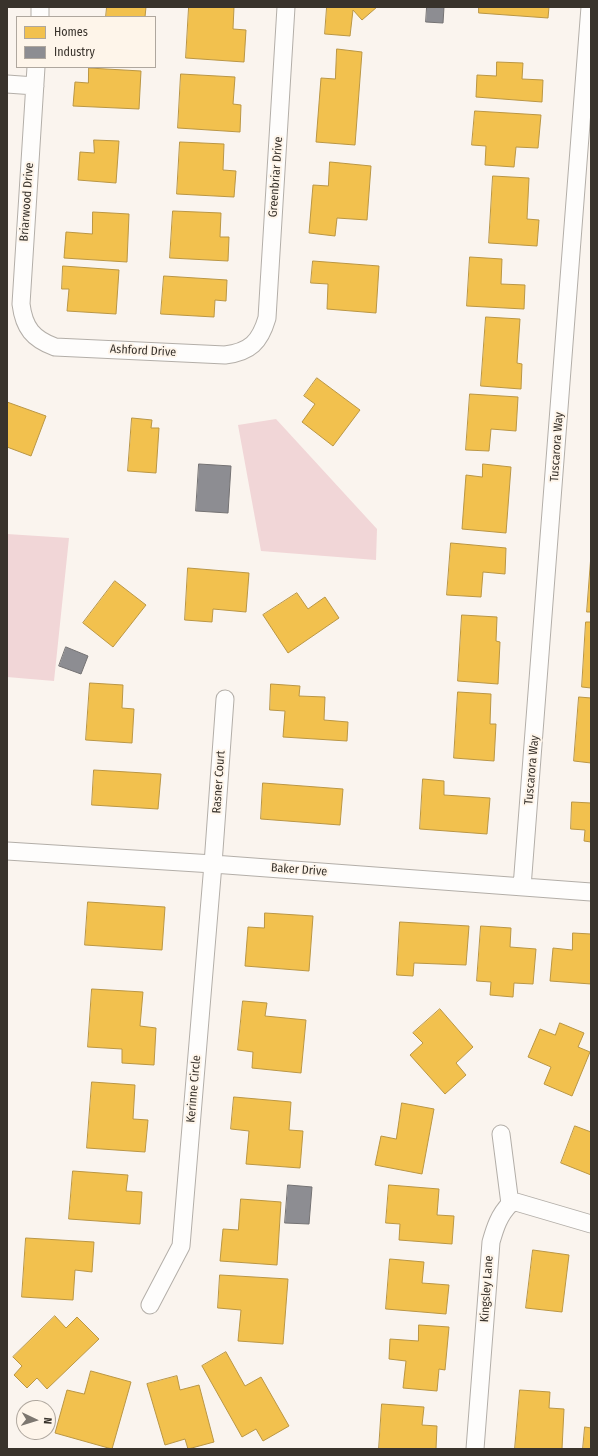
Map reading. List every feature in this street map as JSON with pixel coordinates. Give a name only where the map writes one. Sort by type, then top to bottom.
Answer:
[{"type":"street","name":"Greenbriar Drive","points":[[253,344],[263,332],[267,318],[286,7]]},
{"type":"street","name":"Tuscarora Way","points":[[522,887],[590,7]]},
{"type":"street","name":"Briarwood Drive","points":[[33,334],[27,328],[22,317],[21,304],[36,68]]},
{"type":"street","points":[[7,84],[35,86]]},
{"type":"street","name":"Ashford Drive","points":[[33,334],[46,344],[55,347],[217,354],[237,353],[253,344]]},
{"type":"street","name":"Rasner Court","points":[[213,864],[224,699]]},
{"type":"street","name":"Baker Drive","points":[[7,851],[213,864],[591,892]]},
{"type":"street","name":"Kerinne Circle","points":[[150,1306],[181,1246],[213,864]]},
{"type":"street","points":[[501,1134],[510,1204],[516,1202],[591,1224]]},
{"type":"street","name":"Kingsley Lane","points":[[475,1449],[491,1242],[495,1228],[504,1210],[510,1204]]},
{"type":"shaded area","points":[[276,419],[377,529],[376,560],[261,551],[238,425]]},
{"type":"shaded area","points":[[7,534],[69,538],[54,681],[7,677]]},
{"type":"building: Homes","points":[[107,7],[146,7],[145,16],[106,16]]},
{"type":"building: Homes","points":[[189,7],[234,7],[233,29],[246,30],[244,62],[186,58]]},
{"type":"building: Homes","points":[[327,7],[377,7],[362,20],[353,10],[350,36],[325,34]]},
{"type":"building: Homes","points":[[479,7],[549,7],[548,18],[479,13]]},
{"type":"building: Homes","points":[[337,49],[362,52],[355,145],[316,142],[321,78],[335,79]]},
{"type":"building: Homes","points":[[497,62],[523,63],[522,79],[543,80],[542,102],[476,97],[477,75],[496,76]]},
{"type":"building: Homes","points":[[89,68],[141,71],[139,109],[73,106],[75,82],[88,83]]},
{"type":"building: Homes","points":[[181,74],[235,77],[233,104],[241,105],[240,132],[178,128]]},
{"type":"building: Homes","points":[[475,111],[541,115],[538,148],[516,147],[514,167],[485,165],[486,146],[472,145]]},
{"type":"building: Homes","points":[[94,140],[119,141],[116,183],[78,180],[80,152],[94,153]]},
{"type":"building: Homes","points":[[180,142],[224,144],[223,170],[236,171],[234,197],[177,194]]},
{"type":"building: Homes","points":[[330,162],[371,166],[367,220],[337,218],[335,236],[309,233],[313,185],[328,186]]},
{"type":"building: Homes","points":[[493,176],[529,178],[527,219],[539,220],[537,246],[489,243]]},
{"type":"building: Homes","points":[[173,211],[221,213],[220,237],[229,237],[228,261],[170,258]]},
{"type":"building: Homes","points":[[93,212],[129,214],[127,262],[64,258],[66,232],[92,234]]},
{"type":"building: Homes","points":[[470,257],[502,259],[501,284],[525,285],[524,309],[467,306]]},
{"type":"building: Homes","points":[[313,261],[379,266],[376,313],[327,309],[328,284],[311,283]]},
{"type":"building: Homes","points":[[63,266],[119,270],[116,314],[67,311],[69,289],[62,289]]},
{"type":"building: Homes","points":[[164,276],[227,280],[226,301],[215,300],[214,317],[161,314]]},
{"type":"building: Homes","points":[[486,317],[520,319],[517,363],[522,364],[521,389],[481,386]]},
{"type":"building: Homes","points":[[317,378],[360,410],[333,446],[302,422],[315,404],[304,396]]},
{"type":"building: Homes","points":[[470,394],[518,397],[516,431],[491,429],[489,451],[466,450]]},
{"type":"building: Homes","points":[[7,402],[46,416],[31,456],[7,447]]},
{"type":"building: Homes","points":[[132,418],[152,420],[151,428],[159,428],[156,473],[128,471]]},
{"type":"building: Homes","points":[[483,464],[511,467],[506,533],[462,529],[466,475],[482,477]]},
{"type":"building: Homes","points":[[451,543],[506,548],[505,574],[483,572],[481,597],[447,595]]},
{"type":"building: Homes","points":[[591,555],[591,612],[587,612]]},
{"type":"building: Homes","points":[[188,568],[249,573],[246,612],[213,609],[212,622],[185,620]]},
{"type":"building: Homes","points":[[115,581],[146,605],[113,647],[83,623]]},
{"type":"building: Homes","points":[[297,593],[308,609],[325,597],[339,618],[288,653],[263,615]]},
{"type":"building: Homes","points":[[462,615],[497,617],[496,641],[500,642],[498,684],[458,681]]},
{"type":"building: Homes","points":[[586,622],[591,622],[591,688],[582,687]]},
{"type":"building: Homes","points":[[90,683],[123,685],[122,708],[134,709],[132,743],[86,740]]},
{"type":"building: Homes","points":[[271,684],[300,686],[299,696],[325,697],[324,720],[348,722],[347,741],[283,737],[285,711],[270,710]]},
{"type":"building: Homes","points":[[458,692],[491,694],[490,724],[496,724],[494,761],[454,758]]},
{"type":"building: Homes","points":[[579,697],[591,698],[591,763],[574,761]]},
{"type":"building: Homes","points":[[94,770],[161,774],[158,809],[92,805]]},
{"type":"building: Homes","points":[[423,779],[444,781],[444,795],[490,798],[487,834],[420,829]]},
{"type":"building: Homes","points":[[263,783],[343,789],[340,825],[261,819]]},
{"type":"building: Homes","points":[[572,802],[591,803],[591,842],[584,841],[585,830],[571,829]]},
{"type":"building: Homes","points":[[88,902],[165,907],[162,950],[85,945]]},
{"type":"building: Homes","points":[[265,913],[313,916],[309,971],[245,966],[248,927],[264,928]]},
{"type":"building: Homes","points":[[400,922],[469,926],[466,965],[414,963],[413,976],[397,975]]},
{"type":"building: Homes","points":[[481,926],[511,928],[510,947],[536,949],[533,984],[514,983],[513,997],[490,995],[491,982],[477,981]]},
{"type":"building: Homes","points":[[573,933],[591,934],[591,984],[550,981],[553,948],[572,950]]},
{"type":"building: Homes","points":[[92,989],[143,992],[140,1026],[156,1028],[154,1065],[122,1063],[122,1049],[88,1047]]},
{"type":"building: Homes","points":[[243,1001],[267,1003],[265,1016],[306,1020],[301,1073],[252,1068],[253,1052],[238,1050]]},
{"type":"building: Homes","points":[[440,1009],[473,1047],[456,1063],[466,1075],[445,1094],[410,1055],[423,1043],[413,1033]]},
{"type":"building: Homes","points":[[560,1023],[584,1033],[578,1047],[590,1052],[572,1096],[544,1084],[551,1067],[528,1057],[540,1029],[555,1035]]},
{"type":"building: Homes","points":[[92,1082],[135,1085],[133,1119],[148,1120],[145,1152],[87,1148]]},
{"type":"building: Homes","points":[[234,1097],[291,1102],[289,1130],[303,1131],[300,1168],[246,1164],[249,1131],[231,1129]]},
{"type":"building: Homes","points":[[402,1103],[434,1109],[422,1174],[375,1165],[381,1136],[396,1139]]},
{"type":"building: Homes","points":[[575,1126],[591,1132],[591,1175],[561,1163]]},
{"type":"building: Homes","points":[[73,1171],[128,1175],[126,1191],[142,1192],[140,1224],[69,1219]]},
{"type":"building: Homes","points":[[389,1185],[439,1189],[437,1215],[454,1216],[452,1244],[399,1240],[400,1224],[386,1223]]},
{"type":"building: Homes","points":[[241,1199],[281,1202],[277,1265],[220,1261],[223,1229],[238,1230]]},
{"type":"building: Homes","points":[[26,1238],[94,1242],[92,1272],[75,1270],[73,1300],[22,1297]]},
{"type":"building: Homes","points":[[533,1250],[569,1255],[562,1312],[526,1308]]},
{"type":"building: Homes","points":[[390,1259],[424,1262],[422,1283],[449,1285],[446,1314],[386,1309]]},
{"type":"building: Homes","points":[[220,1275],[288,1279],[283,1344],[238,1341],[241,1310],[218,1308]]},
{"type":"building: Homes","points":[[55,1316],[66,1328],[77,1317],[99,1339],[47,1389],[37,1378],[27,1388],[14,1375],[22,1366],[13,1357]]},
{"type":"building: Homes","points":[[419,1325],[449,1327],[445,1370],[439,1369],[437,1391],[403,1388],[406,1361],[389,1359],[390,1339],[418,1341]]},
{"type":"building: Homes","points":[[226,1352],[245,1386],[261,1377],[289,1426],[263,1441],[256,1429],[242,1437],[202,1366]]},
{"type":"building: Homes","points":[[91,1371],[131,1382],[112,1449],[56,1433],[67,1390],[84,1394]]},
{"type":"building: Homes","points":[[177,1376],[180,1390],[199,1385],[214,1442],[188,1449],[185,1439],[165,1445],[147,1384]]},
{"type":"building: Homes","points":[[520,1390],[550,1392],[549,1408],[564,1409],[562,1449],[515,1449]]},
{"type":"building: Homes","points":[[382,1404],[424,1407],[422,1425],[437,1426],[436,1449],[379,1449]]},
{"type":"building: Homes","points":[[585,1427],[591,1428],[591,1449],[583,1449]]},
{"type":"building: Industry","points":[[427,7],[444,7],[443,23],[426,22]]},
{"type":"building: Industry","points":[[199,464],[231,466],[228,513],[196,511]]},
{"type":"building: Industry","points":[[66,647],[88,656],[81,674],[59,666]]},
{"type":"building: Industry","points":[[288,1185],[312,1187],[309,1224],[285,1223]]}]
